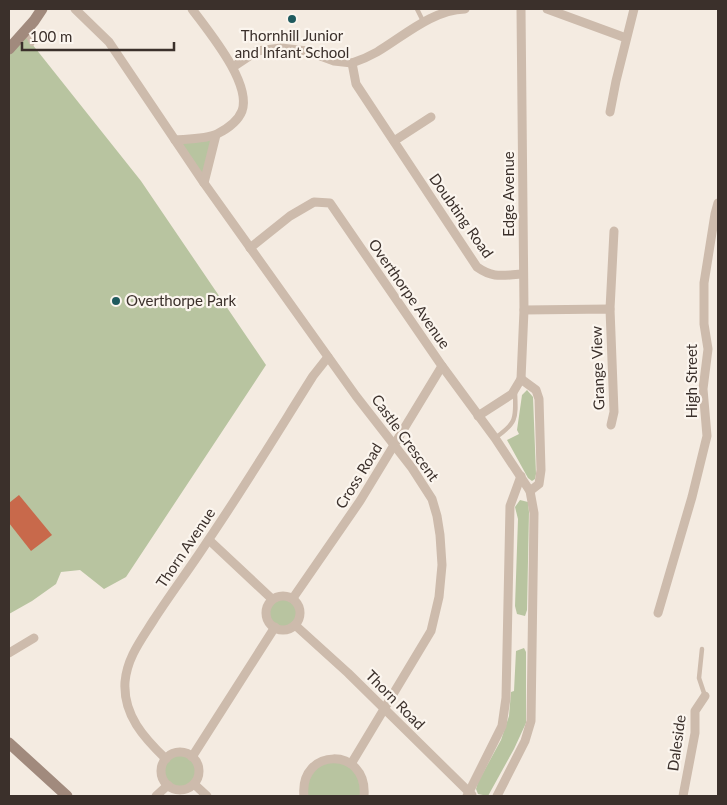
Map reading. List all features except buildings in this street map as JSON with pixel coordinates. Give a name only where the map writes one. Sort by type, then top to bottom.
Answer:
[{"type":"street","points":[[9,49],[25,32],[42,9]]},
{"type":"street","name":"Castle Crescent","points":[[76,9],[109,42],[204,184],[328,357],[412,468],[432,499],[440,535],[442,566],[439,597],[431,631],[351,764]]},
{"type":"street","points":[[233,67],[257,51],[281,48],[307,51],[334,61],[352,63],[375,53],[423,21],[457,9],[465,9]]},
{"type":"street","name":"Edge Avenue","points":[[478,416],[512,394],[521,379],[524,310],[521,9]]},
{"type":"street","points":[[548,9],[626,38]]},
{"type":"street","points":[[610,112],[634,9]]},
{"type":"street","points":[[175,140],[216,135],[233,124],[242,110],[243,94],[233,67],[195,10]]},
{"type":"street","name":"Doubting Road","points":[[352,63],[356,84],[477,267],[487,274],[499,276],[523,274]]},
{"type":"street","points":[[394,141],[431,117]]},
{"type":"street","points":[[204,184],[216,135]]},
{"type":"street","name":"Overthorpe Avenue","points":[[250,248],[290,216],[314,202],[330,203],[442,366],[496,438],[530,490],[534,513],[532,721],[525,741],[497,796]]},
{"type":"street","name":"High Street","points":[[658,612],[692,496],[707,436],[703,389],[708,349],[704,324],[704,283],[718,203]]},
{"type":"street","name":"Grange View","points":[[611,425],[614,412],[610,309],[614,231]]},
{"type":"street","name":"Grange View","points":[[524,310],[610,309]]},
{"type":"street","name":"Thorn Avenue","points":[[166,759],[139,731],[131,716],[126,698],[125,683],[128,666],[135,649],[174,587],[208,540],[313,376],[328,357]]},
{"type":"street","name":"Cross Road","points":[[293,598],[360,501],[442,366]]},
{"type":"street","points":[[521,379],[536,390],[539,399],[541,470],[539,484],[530,490]]},
{"type":"street","points":[[470,795],[502,726],[506,688],[510,506],[521,476]]},
{"type":"street","points":[[208,540],[272,599]]},
{"type":"street","points":[[282,595],[293,598],[300,611],[296,625],[287,629],[275,627],[269,622],[266,613],[272,599],[282,595]]},
{"type":"street","name":"Thorn Road","points":[[296,625],[385,709],[470,795]]},
{"type":"street","points":[[192,758],[275,627]]},
{"type":"street","points":[[9,653],[34,638]]},
{"type":"street","name":"Daleside","points":[[683,796],[695,733],[696,711],[704,696]]},
{"type":"street","points":[[10,748],[67,796]]},
{"type":"street","points":[[179,753],[192,758],[199,769],[198,778],[194,784],[182,790],[176,790],[168,785],[162,774],[166,759],[173,754],[179,753]]},
{"type":"street","points":[[304,796],[305,778],[310,770],[319,762],[334,758],[351,764],[361,775],[364,785],[364,796]]},
{"type":"street","points":[[194,784],[207,796]]},
{"type":"street","points":[[156,796],[168,785]]},
{"type":"lane","points":[[418,9],[423,21]]},
{"type":"lane","points":[[25,32],[32,44]]},
{"type":"lane","points":[[496,438],[510,428],[514,420],[516,410],[515,389]]},
{"type":"lane","points":[[702,649],[699,678],[704,696]]},
{"type":"green space","name":"Overthorpe Park","points":[[25,32],[32,44],[141,181],[266,365],[126,577],[104,589],[80,570],[61,572],[56,584],[9,614],[9,49]]},
{"type":"green space","points":[[216,135],[204,183],[175,140]]},
{"type":"green space","points":[[527,390],[533,397],[536,474],[535,479],[532,481],[528,478],[507,440],[519,434],[517,430],[522,395]]},
{"type":"green space","points":[[520,500],[528,502],[529,512],[527,610],[525,616],[517,614],[515,606],[518,519],[515,507]]},
{"type":"green space","points":[[283,596],[290,597],[295,601],[299,606],[299,620],[295,625],[290,629],[283,630],[276,629],[271,625],[267,620],[266,613],[267,606],[271,601],[276,597]]},
{"type":"green space","points":[[524,648],[526,652],[526,723],[488,796],[478,794],[476,789],[478,782],[501,740],[509,716],[511,692],[514,691],[516,651]]},
{"type":"green space","points":[[180,752],[193,758],[199,771],[193,784],[180,790],[167,784],[161,771],[167,758]]},
{"type":"green space","points":[[328,759],[356,768],[364,796],[304,796],[305,778]]},
{"type":"place","name":"Thornhill Junior and Infant School","points":[[292,19]]},
{"type":"place","name":"Overthorpe Park","points":[[116,301]]}]
